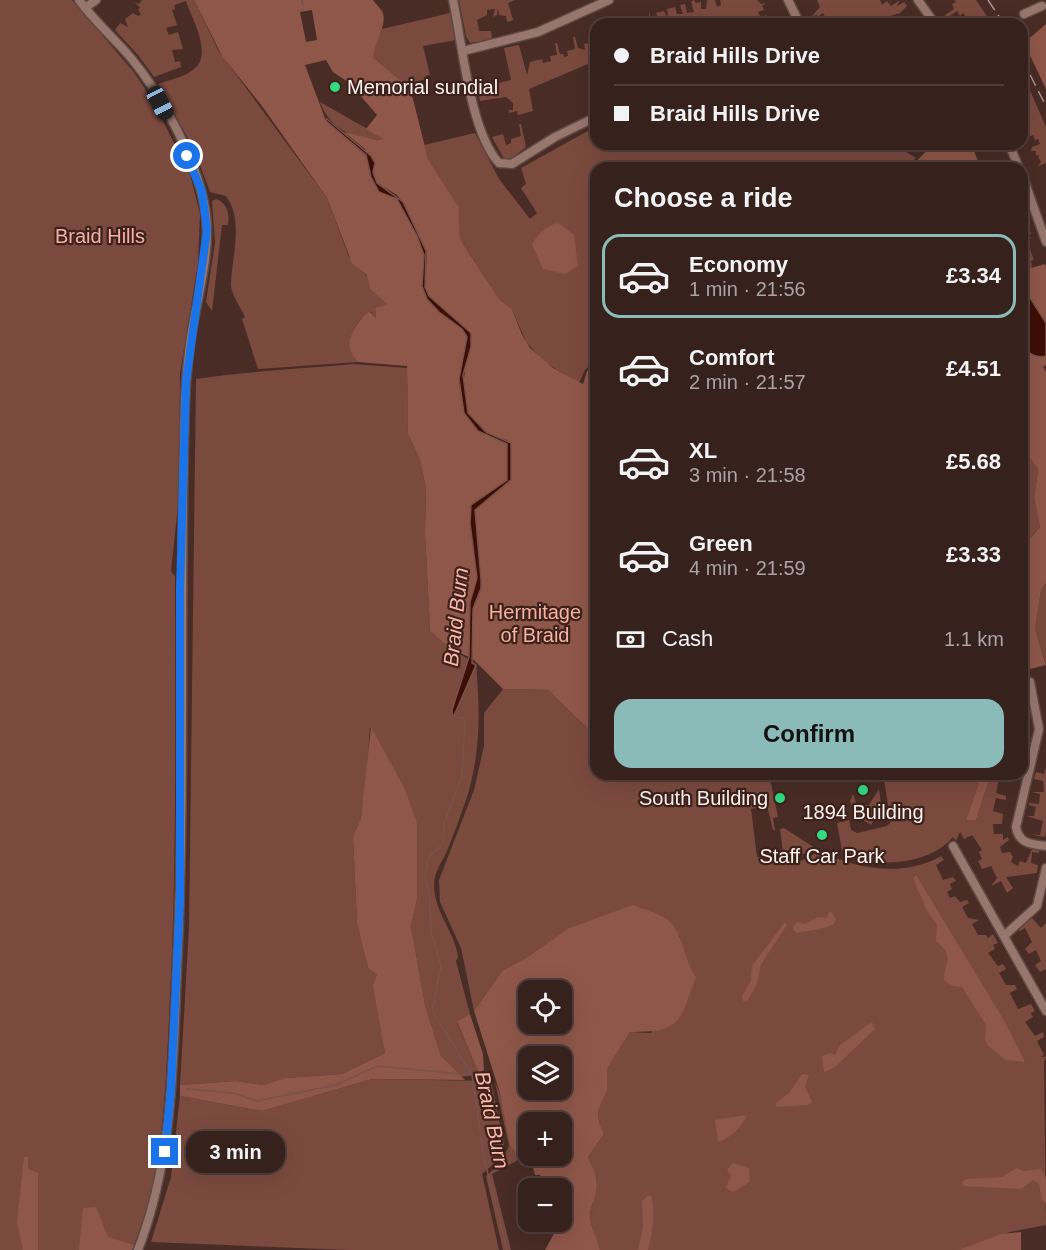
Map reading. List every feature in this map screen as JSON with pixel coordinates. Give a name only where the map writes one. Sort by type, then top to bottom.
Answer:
[{"type":"street","points":[[79,0],[129,56],[153,91],[198,179],[207,230],[185,396],[180,589],[180,898],[171,1089],[165,1152],[159,1184],[138,1250]]},
{"type":"street","points":[[85,8],[96,0]]},
{"type":"street","points":[[453,0],[479,122],[498,161],[505,165],[512,164],[547,141],[590,120]]},
{"type":"street","points":[[463,51],[538,32],[609,0]]},
{"type":"street","points":[[788,0],[797,18]]},
{"type":"street","points":[[918,0],[930,18]]},
{"type":"street","points":[[1024,14],[1041,6]]},
{"type":"street","points":[[1028,191],[1046,242]]},
{"type":"street","points":[[1028,682],[1030,682],[1039,729],[1028,776]]},
{"type":"street","points":[[1027,780],[1016,827],[1019,837],[1024,842],[1046,846]]},
{"type":"street","points":[[953,846],[1045,1006]]},
{"type":"street","points":[[1004,936],[1037,906],[1046,868]]},
{"type":"green space","name":"Braid Hills","points":[[0,0],[72,0],[133,71],[150,96],[190,174],[200,214],[198,264],[180,373],[179,496],[171,571],[175,577],[175,798],[172,963],[166,1077],[156,1165],[150,1194],[132,1250],[0,1250]]},
{"type":"green space","points":[[142,0],[194,0],[218,50],[327,198],[349,257],[368,277],[370,289],[388,304],[375,308],[376,318],[371,312],[365,314],[353,331],[350,343],[353,355],[358,362],[258,369],[242,319],[245,317],[231,287],[236,238],[235,216],[226,196],[210,192],[194,149],[158,84],[182,76],[194,69],[202,55],[199,36],[186,1],[174,5],[175,9],[172,10],[177,25],[166,28],[169,35],[178,32],[183,49],[172,50],[175,62],[180,61],[181,67],[154,77],[115,30],[120,23],[128,27],[125,19],[133,13],[138,16],[141,14],[138,10],[140,7],[134,2],[139,4]]},
{"type":"green space","name":"Hermitage of Braid","points":[[194,0],[373,0],[384,17],[375,46],[374,58],[405,84],[413,99],[428,159],[459,207],[460,239],[500,300],[512,309],[522,335],[530,348],[553,368],[583,384],[587,371],[590,370],[590,729],[548,690],[503,689],[473,659],[473,609],[479,595],[475,510],[511,480],[511,443],[486,432],[474,422],[467,411],[464,386],[471,333],[429,296],[425,287],[427,252],[405,205],[397,195],[377,183],[365,149],[344,132],[376,140],[384,139],[366,129],[377,115],[359,94],[349,90],[348,82],[333,72],[326,60],[305,65],[326,121],[366,156],[371,177],[379,192],[397,199],[417,236],[424,255],[422,286],[427,299],[439,312],[462,329],[467,337],[459,379],[464,413],[478,431],[507,444],[507,480],[471,505],[470,523],[477,578],[470,602],[469,657],[449,648],[430,631],[425,533],[426,488],[420,460],[408,434],[407,366],[358,362],[351,352],[350,337],[363,316],[370,312],[376,318],[375,308],[387,304],[370,289],[367,275],[352,263],[327,198],[262,106],[222,56]],"holes":[[[312,10],[317,40],[306,42],[300,12]]]},
{"type":"green space","points":[[459,0],[515,0],[508,3],[513,20],[507,22],[506,16],[499,15],[498,8],[497,15],[493,17],[495,9],[487,10],[487,15],[477,20],[479,31],[491,31],[492,39],[470,43],[466,36]]},
{"type":"green space","points":[[694,0],[696,3],[701,2],[701,9],[706,9],[707,0],[715,0],[717,7],[721,5],[720,0],[757,0],[761,4],[766,3],[762,6],[764,10],[758,12],[761,18],[658,18],[656,13],[664,11],[666,16],[668,15],[667,9],[675,7],[677,14],[683,14],[680,5],[685,4],[687,13],[694,12],[691,2]]},
{"type":"green space","points":[[817,0],[880,0],[882,5],[887,1],[891,6],[900,0],[897,6],[904,2],[907,6],[900,13],[890,16],[890,18],[826,18],[823,13],[818,17],[817,15],[812,16],[820,7]]},
{"type":"green space","points":[[954,0],[976,0],[988,18],[964,18],[966,17],[963,13],[960,16],[957,11],[947,18],[945,15],[954,9],[952,4],[956,2]]},
{"type":"green space","points":[[450,13],[456,40],[423,46],[430,75],[426,75],[427,79],[405,84],[374,58],[373,49],[382,29]]},
{"type":"green space","points":[[1046,24],[1046,89],[1028,51],[1028,40]]},
{"type":"green space","points":[[573,37],[575,37],[578,48],[585,50],[584,44],[590,43],[590,63],[529,89],[533,111],[518,115],[517,111],[509,113],[509,110],[513,110],[513,103],[506,97],[480,101],[477,88],[511,80],[504,48],[519,45],[527,75],[530,62],[542,59],[543,63],[551,61],[550,56],[557,55],[555,43],[564,57],[568,56],[567,51],[575,49]]},
{"type":"green space","points":[[1028,86],[1046,127],[1046,163],[1038,166],[1041,162],[1038,157],[1040,156],[1036,155],[1036,151],[1031,151],[1032,147],[1040,144],[1033,135],[1028,137]]},
{"type":"green space","points":[[320,102],[385,139],[364,139],[345,132],[330,119]]},
{"type":"green space","points":[[519,124],[521,124],[526,147],[512,158],[504,159],[492,137],[503,134],[506,145],[511,143],[511,139],[521,136]]},
{"type":"green space","points":[[590,130],[590,150],[903,150],[916,158],[912,162],[590,162],[590,365],[579,383],[544,362],[526,342],[512,309],[500,300],[460,239],[459,207],[428,159],[424,145],[475,133],[499,179],[530,219],[537,213],[521,188],[526,184],[521,168]]},
{"type":"green space","points":[[927,150],[974,150],[978,162],[916,162]]},
{"type":"green space","points":[[216,199],[225,206],[229,221],[228,225],[222,225],[212,311],[206,302],[215,243],[212,201]]},
{"type":"green space","points":[[558,223],[574,235],[578,266],[565,274],[543,269],[532,244],[543,230]]},
{"type":"green space","points":[[1028,244],[1034,260],[1031,261],[1032,268],[1028,269]]},
{"type":"green space","points":[[1045,264],[1046,267],[1046,323],[1028,294],[1028,269]]},
{"type":"green space","points":[[1028,351],[1035,356],[1046,356],[1046,365],[1043,367],[1046,372],[1046,583],[1041,591],[1035,629],[1046,665],[1028,670],[1028,541],[1040,527],[1034,499],[1038,469],[1028,456]]},
{"type":"green space","points":[[353,364],[407,368],[408,434],[420,460],[426,488],[425,533],[430,631],[449,648],[468,659],[453,706],[453,718],[476,665],[472,662],[476,664],[479,716],[477,749],[471,783],[447,851],[437,871],[434,885],[437,904],[456,948],[458,957],[456,961],[470,1014],[457,1023],[479,1074],[460,1077],[441,1056],[425,1005],[411,926],[417,899],[404,787],[370,727],[361,818],[353,836],[357,924],[368,968],[377,975],[385,1053],[342,1074],[285,1078],[263,1085],[235,1081],[180,1085],[189,927],[196,379]]},
{"type":"green space","points":[[1028,456],[1038,469],[1034,499],[1040,527],[1028,541]]},
{"type":"green space","points":[[1046,584],[1046,664],[1035,629],[1041,591]]},
{"type":"green space","points":[[503,689],[548,690],[590,729],[590,780],[770,780],[778,817],[773,818],[775,830],[773,830],[767,805],[751,809],[757,857],[771,857],[781,862],[798,862],[821,851],[849,863],[896,869],[927,863],[941,856],[944,860],[936,865],[943,880],[953,877],[956,881],[950,884],[952,889],[947,892],[950,898],[955,896],[960,902],[967,900],[969,903],[962,907],[968,918],[979,920],[972,924],[978,935],[986,935],[988,938],[993,934],[998,943],[993,945],[995,949],[988,953],[998,966],[1003,964],[1006,969],[999,973],[1006,985],[1015,985],[1017,989],[1010,993],[1018,1009],[1031,1004],[1035,1011],[1031,1013],[1033,1017],[1025,1022],[1035,1036],[1043,1032],[1044,1037],[1037,1041],[1044,1055],[1041,1057],[1046,1057],[1044,1062],[1046,1225],[1010,1232],[961,1250],[600,1250],[590,1220],[597,1184],[588,1157],[604,1134],[599,1122],[598,1111],[607,1091],[607,1069],[630,1032],[651,1033],[688,966],[679,935],[567,929],[529,956],[502,971],[474,1011],[461,948],[440,902],[439,880],[474,790],[484,746],[484,713]]},
{"type":"green space","points":[[371,727],[404,787],[417,823],[417,899],[411,926],[425,1005],[441,1056],[465,1080],[372,1079],[262,1111],[180,1096],[180,1085],[235,1081],[263,1085],[285,1078],[342,1074],[385,1053],[373,986],[377,975],[368,968],[357,924],[353,836],[361,818]]},
{"type":"green space","points":[[1046,767],[1045,837],[1028,834],[1040,835],[1043,821],[1026,816],[1034,816],[1036,807],[1029,803],[1039,804],[1040,794],[1031,792],[1044,792],[1043,781],[1034,779],[1036,772],[1044,774]]},
{"type":"green space","points":[[884,780],[980,780],[966,820],[976,820],[989,780],[999,780],[996,793],[1006,796],[1006,800],[996,798],[993,811],[1003,814],[1002,824],[993,824],[994,834],[1003,834],[1003,840],[1008,837],[1009,840],[1000,847],[1002,853],[1010,852],[1013,857],[1011,862],[1018,866],[1020,861],[1026,863],[1033,847],[1039,850],[1039,853],[1032,852],[1031,863],[1038,865],[1037,873],[1006,877],[1013,888],[1007,893],[1001,881],[991,886],[997,878],[991,866],[982,869],[978,861],[982,859],[979,852],[982,850],[972,835],[964,839],[960,832],[956,841],[953,837],[931,853],[903,861],[873,862],[846,855],[842,850],[837,823],[849,820],[851,830],[857,833],[887,826],[891,822]]},
{"type":"green space","points":[[980,780],[989,780],[976,820],[966,820]]},
{"type":"green space","points":[[879,789],[881,804],[871,825],[854,814],[850,801],[853,794],[857,805],[869,805]]},
{"type":"green space","points":[[784,828],[815,848],[805,854],[783,852],[780,829]]},
{"type":"green space","points":[[916,875],[1005,1022],[1025,1062],[1006,1060],[988,1046],[985,1040],[986,1025],[962,987],[952,986],[944,980],[948,959],[946,951],[936,941],[937,925],[926,909],[913,878]]},
{"type":"green space","points":[[633,905],[665,918],[671,923],[680,937],[688,962],[696,977],[682,1014],[676,1021],[660,1030],[630,1032],[607,1069],[607,1091],[598,1111],[599,1122],[604,1134],[588,1157],[597,1184],[590,1220],[600,1250],[545,1250],[555,1232],[572,1232],[572,1178],[542,1178],[540,1175],[535,1175],[533,1166],[572,1166],[572,1112],[518,1112],[518,1156],[510,1145],[500,1093],[474,1011],[502,971],[529,956],[567,929]]},
{"type":"green space","points":[[830,911],[836,919],[834,924],[797,933],[793,930],[797,922],[805,924],[818,917],[826,918]]},
{"type":"green space","points":[[1031,917],[1041,928],[1046,923],[1046,969],[1040,972],[1035,965],[1041,961],[1036,950],[1029,954],[1025,949],[1032,942],[1025,928],[1020,931],[1018,928]]},
{"type":"green space","points":[[785,922],[787,925],[761,964],[757,984],[748,1000],[743,1001],[742,996],[751,981],[752,966]]},
{"type":"green space","points":[[470,1014],[483,1054],[484,1070],[479,1074],[457,1022]]},
{"type":"green space","points":[[872,1022],[875,1029],[834,1068],[824,1072],[822,1056],[830,1053],[835,1055],[840,1045]]},
{"type":"green space","points":[[802,1074],[809,1075],[805,1087],[812,1102],[808,1105],[776,1107],[776,1103],[789,1093]]},
{"type":"green space","points":[[372,1079],[491,1081],[504,1144],[500,1158],[482,1174],[499,1250],[348,1250],[151,1242],[171,1177],[180,1096],[262,1111]]},
{"type":"green space","points":[[495,1082],[511,1141],[518,1155],[518,1160],[492,1174],[511,1250],[503,1250],[486,1176],[501,1163],[509,1146]]},
{"type":"green space","points":[[746,1115],[735,1132],[718,1142],[715,1120]]},
{"type":"green space","points":[[24,1157],[28,1157],[28,1169],[38,1173],[38,1250],[23,1250],[17,1222]]},
{"type":"green space","points":[[733,1163],[749,1168],[750,1182],[733,1192],[726,1188],[731,1175],[727,1170]]},
{"type":"green space","points":[[1017,1168],[1024,1171],[1041,1169],[1046,1178],[1046,1203],[1042,1200],[1039,1184],[1033,1180],[1021,1189],[963,1186],[962,1182],[966,1179],[1002,1177]]},
{"type":"green space","points":[[649,1195],[653,1205],[651,1237],[648,1250],[638,1250],[643,1228],[642,1201]]},
{"type":"green space","points":[[96,1207],[108,1237],[134,1245],[132,1250],[79,1250],[83,1208]]},
{"type":"green space","points":[[1021,1232],[1021,1250],[959,1250],[1001,1234]]},
{"type":"shaded area","points":[[327,119],[371,156],[375,163],[373,172],[377,183],[403,202],[426,251],[425,287],[429,296],[471,333],[471,347],[463,375],[468,413],[486,432],[511,443],[511,480],[475,510],[481,579],[481,588],[473,609],[472,663],[476,665],[453,718],[452,710],[469,657],[470,602],[477,578],[470,523],[471,505],[507,480],[507,444],[478,431],[464,413],[459,379],[467,337],[462,329],[439,312],[427,299],[422,286],[424,255],[417,236],[397,199],[379,192],[371,177],[366,155],[326,121]]},
{"type":"shaded area","points":[[1028,294],[1046,323],[1046,356],[1036,356],[1028,352]]},
{"type":"waterway","name":"Braid Burn","points":[[302,0],[303,6]]},
{"type":"waterway","name":"Braid Burn","points":[[454,717],[463,718],[465,723],[462,777],[444,823],[443,844],[429,857],[425,875],[430,900],[431,931],[441,966],[432,1010],[472,1075],[484,1158],[507,1250]]},
{"type":"waterway","points":[[187,1089],[234,1093],[256,1101],[336,1085],[377,1066],[471,1075]]},
{"type":"railway","points":[[988,0],[1000,18]]},
{"type":"railway","points":[[1028,71],[1046,106]]},
{"type":"place","name":"Memorial sundial","points":[[335,87]]},
{"type":"place","name":"1894 Building","points":[[863,790]]},
{"type":"place","name":"South Building","points":[[780,798]]},
{"type":"place","name":"Staff Car Park","points":[[822,835]]},
{"type":"route","points":[[165,1152],[171,1089],[180,925],[180,589],[186,382],[207,230],[202,192],[187,156]]}]
